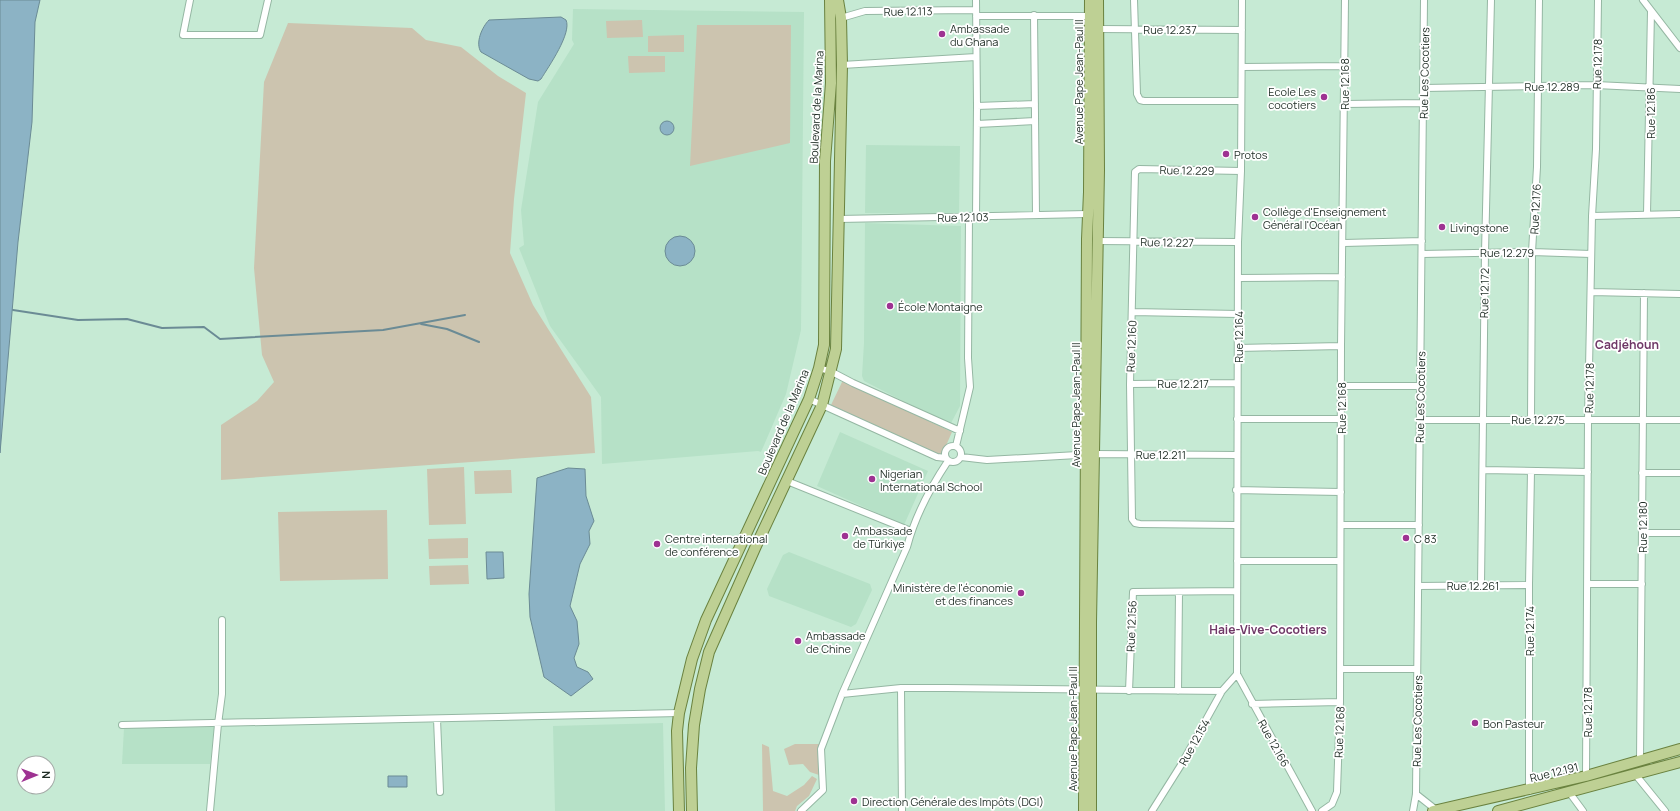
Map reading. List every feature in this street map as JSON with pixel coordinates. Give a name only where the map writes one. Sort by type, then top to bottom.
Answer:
[{"type":"main road","name":"Boulevard de la Marina","points":[[678,811],[677,747],[679,713],[692,659],[706,620],[808,399],[819,368],[824,337],[825,161],[832,83],[830,0]]},
{"type":"main road","name":"Boulevard de la Marina","points":[[692,811],[691,768],[694,725],[708,658],[756,546],[822,405],[832,372],[838,327],[838,219],[842,65],[841,18],[838,0]]},
{"type":"main road","name":"Avenue Pape Jean-Paul II","points":[[1090,0],[1090,192],[1087,214],[1091,454]]},
{"type":"main road","name":"Avenue Pape Jean-Paul II","points":[[1084,811],[1088,690],[1091,454],[1099,170],[1098,0]]},
{"type":"main road","name":"Avenue Pape Jean-Paul II","points":[[1088,690],[1091,811]]},
{"type":"main road","name":"Rue 12.191","points":[[1434,810],[1529,791],[1680,749]]},
{"type":"main road","name":"Rue 12.191","points":[[1498,811],[1680,762]]},
{"type":"street","points":[[190,0],[183,35],[260,35],[268,0]]},
{"type":"street","points":[[956,446],[970,386],[968,358],[977,124],[976,0]]},
{"type":"street","points":[[1134,0],[1137,94],[1140,100],[1241,101]]},
{"type":"street","name":"Rue 12.164","points":[[1237,674],[1236,455],[1238,242],[1241,171],[1242,0]]},
{"type":"street","name":"Rue 12.168","points":[[1322,811],[1332,804],[1337,792],[1340,702],[1341,346],[1344,243],[1345,0]]},
{"type":"street","name":"Rue Les Cocotiers","points":[[1413,811],[1416,794],[1424,0]]},
{"type":"street","name":"Rue 12.172","points":[[1481,585],[1485,252],[1491,0]]},
{"type":"street","name":"Rue 12.176","points":[[1531,419],[1532,252],[1537,167],[1539,0]]},
{"type":"street","name":"Rue 12.178","points":[[1586,776],[1588,420],[1592,216],[1596,149],[1598,0]]},
{"type":"street","points":[[1643,0],[1680,48]]},
{"type":"street","name":"Rue 12.113","points":[[841,18],[865,11],[1090,16]]},
{"type":"street","name":"Rue 12.186","points":[[1647,214],[1651,11]]},
{"type":"street","points":[[1034,15],[1036,215]]},
{"type":"street","name":"Rue 12.237","points":[[1099,29],[1242,30]]},
{"type":"street","points":[[842,65],[976,57]]},
{"type":"street","points":[[1242,67],[1344,66]]},
{"type":"street","name":"Rue 12.289","points":[[1424,88],[1596,85],[1680,88]]},
{"type":"street","points":[[1345,104],[1423,103]]},
{"type":"street","points":[[977,106],[1035,104]]},
{"type":"street","points":[[977,124],[1035,121]]},
{"type":"street","name":"Rue 12.229","points":[[1135,172],[1139,169],[1241,171]]},
{"type":"street","name":"Rue 12.160","points":[[1135,172],[1132,241],[1130,384],[1132,519],[1135,523],[1140,524],[1236,524]]},
{"type":"street","name":"Rue 12.103","points":[[838,219],[1087,214]]},
{"type":"street","points":[[1592,216],[1680,214]]},
{"type":"street","name":"Rue 12.227","points":[[1096,241],[1238,242]]},
{"type":"street","points":[[1344,243],[1422,241]]},
{"type":"street","name":"Rue 12.279","points":[[1422,254],[1532,252],[1592,254]]},
{"type":"street","points":[[1238,278],[1342,277]]},
{"type":"street","points":[[1591,292],[1680,294]]},
{"type":"street","name":"Rue 12.180","points":[[1640,760],[1644,293]]},
{"type":"street","points":[[1132,312],[1238,314]]},
{"type":"street","points":[[1238,348],[1341,346]]},
{"type":"street","points":[[819,368],[832,372],[960,431]]},
{"type":"street","name":"Rue 12.217","points":[[1130,384],[1237,383]]},
{"type":"street","points":[[1341,386],[1420,386]]},
{"type":"street","points":[[808,399],[937,457],[957,462],[961,457],[960,450],[956,446]]},
{"type":"street","points":[[1237,420],[1341,419]]},
{"type":"street","name":"Rue 12.275","points":[[1420,420],[1680,420]]},
{"type":"street","points":[[801,811],[823,790],[821,749],[842,694],[907,547],[911,531],[929,490],[947,459],[947,449],[956,446]]},
{"type":"street","name":"Rue 12.211","points":[[961,457],[987,460],[1091,454],[1236,455]]},
{"type":"street","points":[[1483,470],[1588,472]]},
{"type":"street","name":"Rue 12.174","points":[[1529,791],[1529,585],[1531,471]]},
{"type":"street","points":[[1642,473],[1680,474]]},
{"type":"street","points":[[787,481],[911,531]]},
{"type":"street","points":[[1236,490],[1341,492]]},
{"type":"street","points":[[1341,525],[1419,525]]},
{"type":"street","points":[[1643,533],[1680,533]]},
{"type":"street","points":[[1237,561],[1340,561]]},
{"type":"street","points":[[1588,584],[1642,584]]},
{"type":"street","name":"Rue 12.261","points":[[1418,586],[1529,585]]},
{"type":"street","name":"Rue 12.156","points":[[1129,691],[1133,592],[1237,591]]},
{"type":"street","points":[[1178,691],[1179,592]]},
{"type":"street","points":[[210,811],[222,694],[222,620]]},
{"type":"street","points":[[1340,669],[1417,669]]},
{"type":"street","name":"Rue 12.154","points":[[1153,811],[1181,765],[1222,691],[1237,674]]},
{"type":"street","name":"Rue 12.166","points":[[1237,674],[1252,704],[1312,811]]},
{"type":"street","points":[[901,688],[902,811]]},
{"type":"street","points":[[842,694],[901,688],[1222,691]]},
{"type":"street","points":[[1252,704],[1340,702]]},
{"type":"street","points":[[122,725],[679,713]]},
{"type":"street","points":[[437,719],[440,792]]},
{"type":"street","points":[[1635,774],[1665,811]]},
{"type":"street","points":[[1569,792],[1583,811]]},
{"type":"street","points":[[1416,794],[1434,810]]},
{"type":"shaded area","points":[[573,9],[804,12],[801,330],[786,394],[761,452],[758,451],[602,464],[601,397],[550,326],[519,248],[524,245],[521,210],[538,102],[574,44],[572,40]]},
{"type":"shaded area","points":[[642,20],[643,37],[607,38],[606,21]]},
{"type":"shaded area","points":[[288,23],[412,28],[426,40],[461,47],[498,76],[526,93],[514,199],[510,253],[533,305],[591,397],[595,453],[221,480],[221,425],[257,401],[274,382],[262,355],[254,268],[264,82]]},
{"type":"shaded area","points":[[697,25],[791,25],[790,143],[690,166]]},
{"type":"shaded area","points":[[684,35],[684,52],[648,52],[648,36]]},
{"type":"shaded area","points":[[628,56],[665,56],[665,72],[629,73]]},
{"type":"shaded area","points":[[866,145],[960,146],[959,214],[865,213]]},
{"type":"shaded area","points":[[865,223],[961,226],[960,406],[950,425],[864,381],[862,376],[864,343]]},
{"type":"shaded area","points":[[843,380],[952,432],[941,457],[831,405]]},
{"type":"shaded area","name":"Nigerian International School","points":[[840,432],[928,471],[904,525],[817,486]]},
{"type":"shaded area","points":[[464,467],[466,524],[429,525],[427,469]]},
{"type":"shaded area","points":[[511,470],[512,493],[475,494],[474,471]]},
{"type":"shaded area","points":[[387,510],[388,579],[280,581],[278,512]]},
{"type":"shaded area","points":[[468,538],[468,558],[429,559],[428,539]]},
{"type":"shaded area","points":[[789,552],[870,584],[872,590],[856,624],[851,627],[769,596],[767,589],[783,555]]},
{"type":"shaded area","points":[[468,565],[469,584],[430,585],[429,566]]},
{"type":"shaded area","points":[[663,723],[665,811],[555,811],[553,726]]},
{"type":"shaded area","points":[[214,727],[210,764],[122,764],[124,728]]},
{"type":"shaded area","points":[[762,744],[769,747],[773,791],[787,796],[804,785],[812,776],[817,779],[809,796],[797,806],[795,811],[763,811]]},
{"type":"shaded area","points":[[795,744],[819,744],[819,775],[810,772],[803,764],[789,765],[784,749]]},
{"type":"water","points":[[0,0],[40,0],[35,22],[32,122],[18,242],[0,453]]},
{"type":"water","points":[[561,17],[566,20],[566,33],[554,58],[541,79],[538,81],[529,79],[481,52],[479,48],[480,35],[489,20]]},
{"type":"water","points":[[664,121],[670,121],[674,125],[674,131],[670,135],[664,135],[660,131],[660,125]]},
{"type":"water","points":[[680,236],[691,240],[695,251],[691,262],[680,266],[669,262],[665,251],[669,240]]},
{"type":"water","points":[[568,468],[585,469],[586,496],[594,521],[589,531],[590,544],[580,564],[570,606],[577,621],[579,644],[574,658],[577,667],[588,672],[593,679],[571,696],[544,677],[530,617],[529,594],[537,478]]},
{"type":"water","points":[[486,552],[503,552],[504,578],[487,579]]},
{"type":"water","points":[[388,776],[407,776],[407,787],[388,787]]},
{"type":"waterway","points":[[13,310],[78,320],[127,319],[162,328],[204,327],[220,339],[383,330],[465,315]]},
{"type":"waterway","points":[[421,324],[447,329],[479,342]]},
{"type":"place","name":"Ambassade du Ghana","points":[[942,34]]},
{"type":"place","name":"Ecole Les cocotiers","points":[[1324,97]]},
{"type":"place","name":"Protos","points":[[1226,154]]},
{"type":"place","name":"Collège d'Enseignement Général l'Océan","points":[[1255,217]]},
{"type":"place","name":"Livingstone","points":[[1442,227]]},
{"type":"place","name":"École Montaigne","points":[[890,306]]},
{"type":"place","name":"Nigerian International School","points":[[872,479]]},
{"type":"place","name":"Ambassade de Türkiye","points":[[845,536]]},
{"type":"place","name":"C 83","points":[[1406,538]]},
{"type":"place","name":"Centre international de conférence","points":[[657,544]]},
{"type":"place","name":"Ministère de l'économie et des finances","points":[[1021,593]]},
{"type":"place","name":"Ambassade de Chine","points":[[798,641]]},
{"type":"place","name":"Bon Pasteur","points":[[1475,723]]},
{"type":"place","name":"Direction Générale des Impôts (DGI)","points":[[854,801]]},
{"type":"district","name":"Cadjéhoun","points":[[1627,344]]},
{"type":"district","name":"Haie-Vive-Cocotiers","points":[[1268,629]]}]
